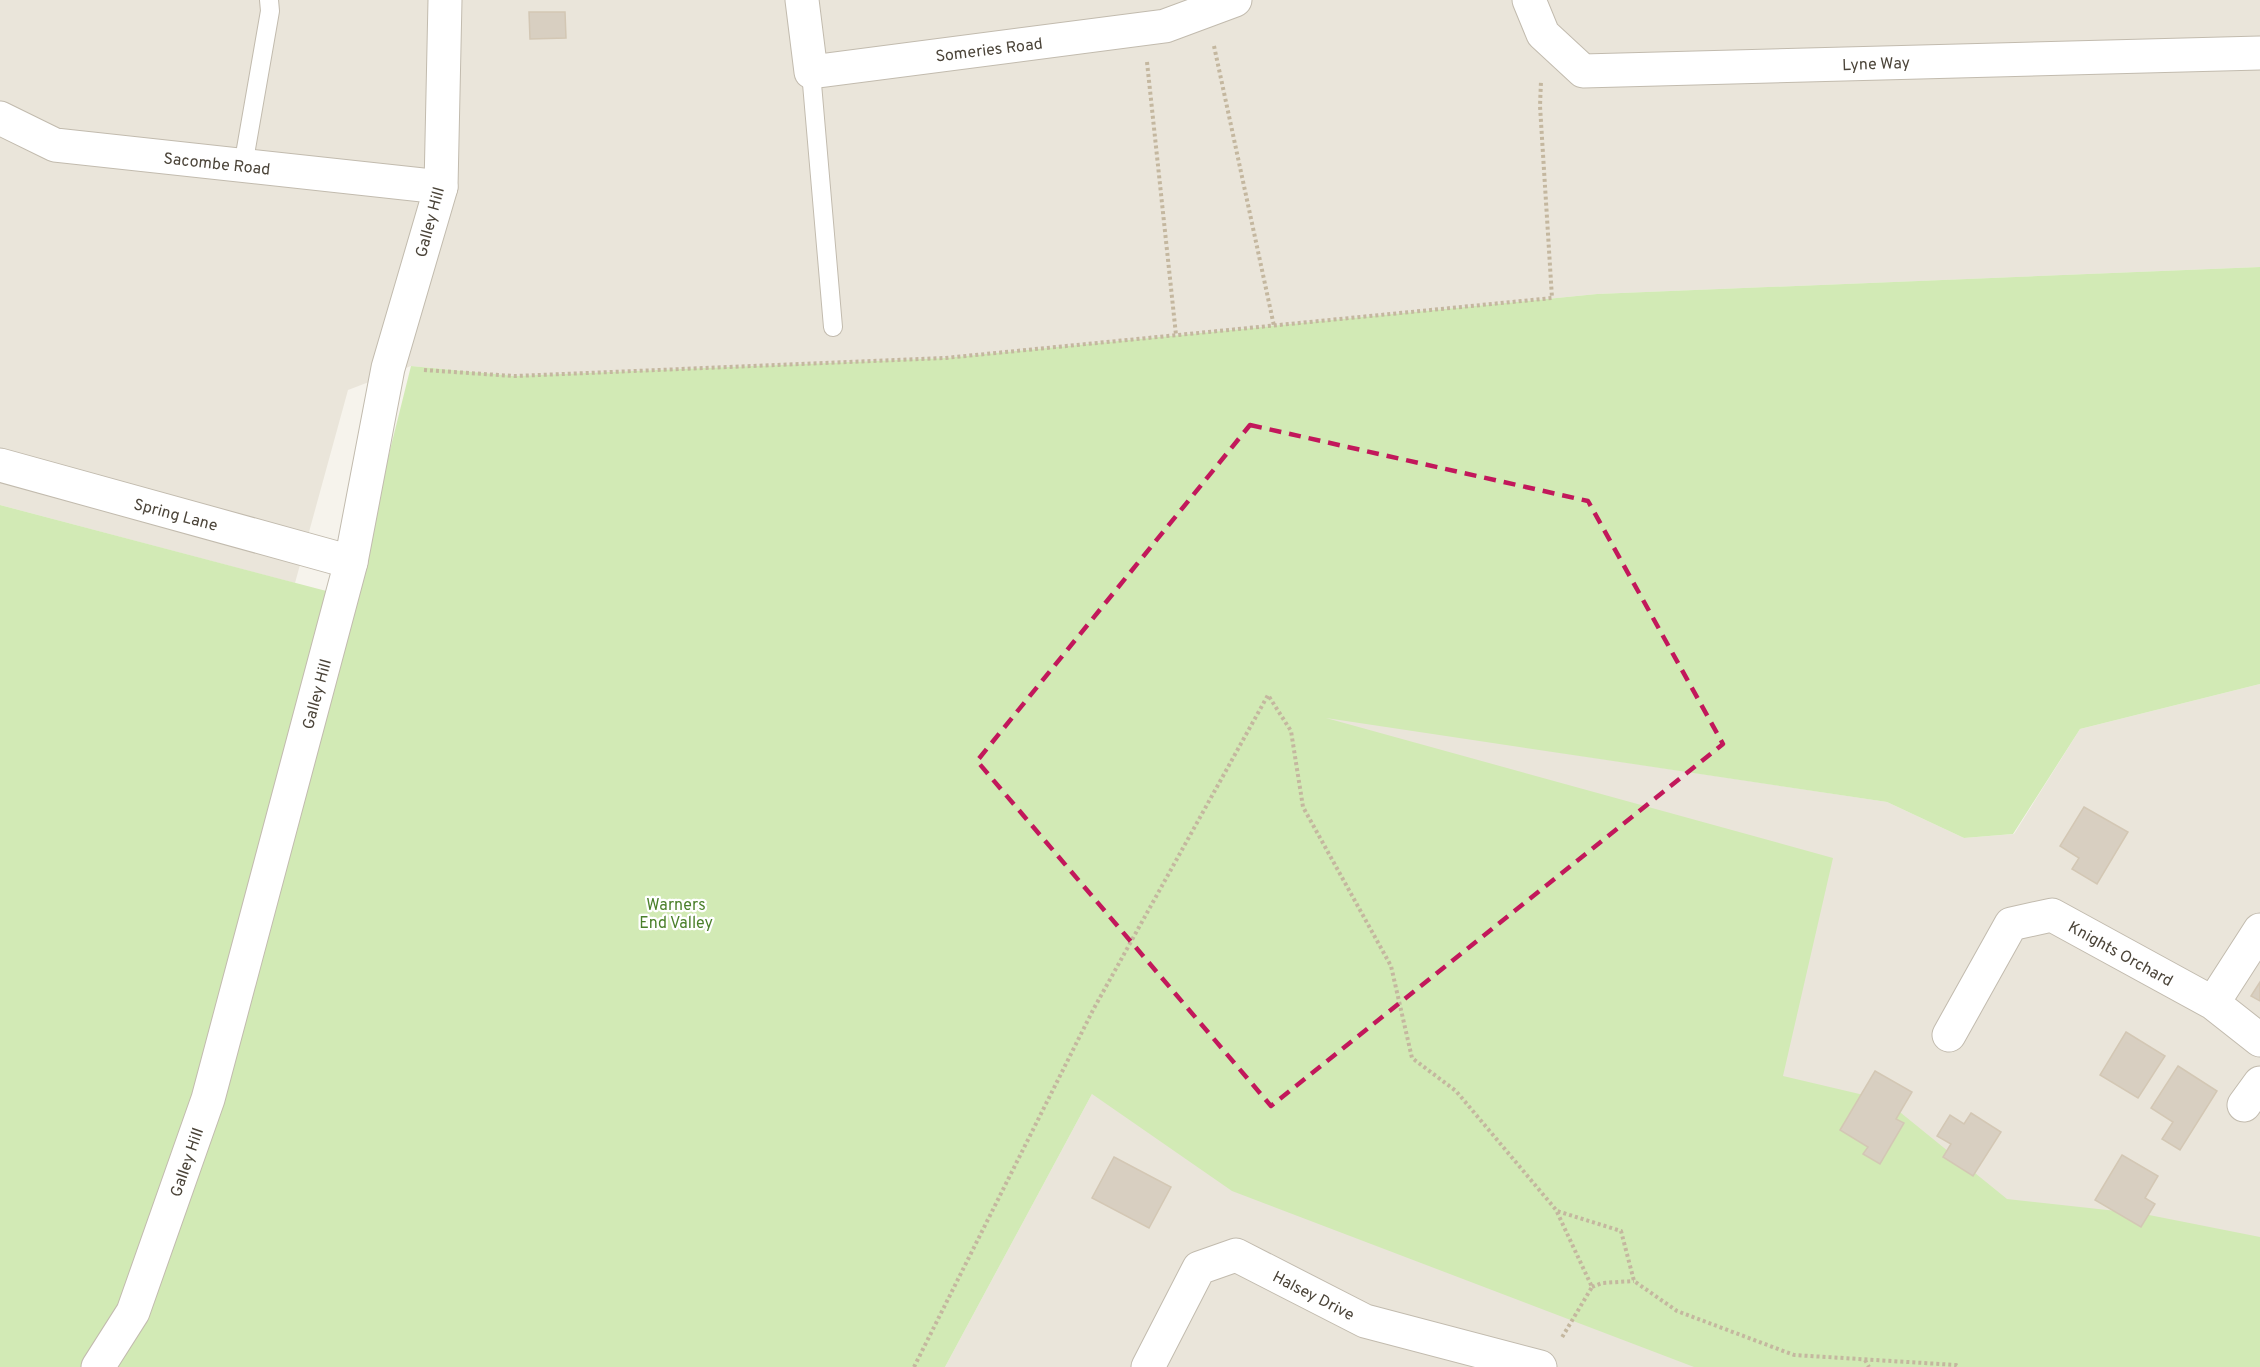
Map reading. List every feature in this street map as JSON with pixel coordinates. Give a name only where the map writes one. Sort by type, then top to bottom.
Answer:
[{"type":"street","name":"Galley Hill","points":[[98,1367],[133,1312],[208,1099],[351,562],[388,368],[441,187],[445,0]]},
{"type":"street","points":[[802,0],[811,72]]},
{"type":"street","name":"Lyne Way","points":[[1529,0],[1543,34],[1583,71],[2260,53]]},
{"type":"street","name":"Someries Road","points":[[811,72],[1165,26],[1221,5]]},
{"type":"street","name":"Sacombe Road","points":[[0,117],[55,145],[441,187]]},
{"type":"street","name":"Spring Lane","points":[[0,465],[351,562]]},
{"type":"street","name":"Knights Orchard","points":[[1949,1035],[2011,924],[2052,915],[2213,1003],[2260,1040]]},
{"type":"street","points":[[2213,1003],[2260,930]]},
{"type":"street","name":"Halsey Drive","points":[[1149,1367],[1199,1268],[1236,1255],[1365,1320],[1548,1357]]},
{"type":"lane","points":[[243,166],[270,11],[269,0]]},
{"type":"lane","points":[[811,72],[833,327]]},
{"type":"path","points":[[1221,5],[1274,326]]},
{"type":"path","points":[[1141,29],[1150,81],[1176,335]]},
{"type":"path","points":[[388,368],[514,376],[945,358],[1552,298],[1540,106],[1543,34]]},
{"type":"path","points":[[914,1367],[1093,1010],[1268,695],[1291,731],[1303,807],[1390,966],[1412,1058],[1456,1091],[1557,1211],[1592,1287]]},
{"type":"path","points":[[1557,1211],[1621,1231],[1634,1281]]},
{"type":"path","points":[[1548,1357],[1592,1287],[1602,1283],[1634,1281],[1677,1311],[1794,1355],[1959,1367]]},
{"type":"path","points":[[1864,1359],[1869,1367]]},
{"type":"highlighted area","points":[[1250,425],[1588,501],[1723,744],[1271,1106],[977,761]]},
{"type":"shaded area","points":[[0,0],[2260,0],[2260,267],[1597,294],[945,358],[514,376],[411,366],[348,390],[295,583],[0,505]]},
{"type":"shaded area","points":[[2260,684],[2260,1367],[945,1367],[1092,1094],[1319,716],[1887,802],[1964,838],[2014,834],[2080,729]]},
{"type":"green space","name":"Warners End Valley","points":[[2260,267],[2260,684],[2080,729],[2013,834],[1964,838],[1887,802],[1326,718],[1833,858],[1783,1076],[1885,1100],[2007,1199],[2144,1214],[2260,1237],[2260,1367],[1694,1367],[1232,1191],[1092,1094],[945,1367],[0,1367],[0,505],[353,598],[411,366],[514,376],[945,358],[1597,294]]},
{"type":"building","points":[[529,12],[565,12],[566,38],[530,39]]},
{"type":"building","points":[[2084,807],[2128,832],[2097,884],[2072,869],[2079,858],[2060,846]]},
{"type":"building","points":[[2260,982],[2260,1001],[2251,996]]},
{"type":"building","points":[[2126,1032],[2165,1056],[2138,1098],[2100,1075]]},
{"type":"building","points":[[2178,1066],[2217,1091],[2180,1150],[2162,1139],[2173,1122],[2151,1108]]},
{"type":"building","points":[[1875,1071],[1912,1092],[1896,1119],[1904,1123],[1880,1164],[1863,1154],[1868,1147],[1840,1130]]},
{"type":"building","points":[[1971,1113],[2001,1132],[1973,1176],[1943,1157],[1951,1144],[1937,1136],[1950,1115],[1964,1124]]},
{"type":"building","points":[[2122,1155],[2158,1176],[2145,1198],[2155,1204],[2141,1227],[2095,1200]]},
{"type":"building","points":[[1114,1157],[1171,1187],[1149,1228],[1092,1198]]}]
